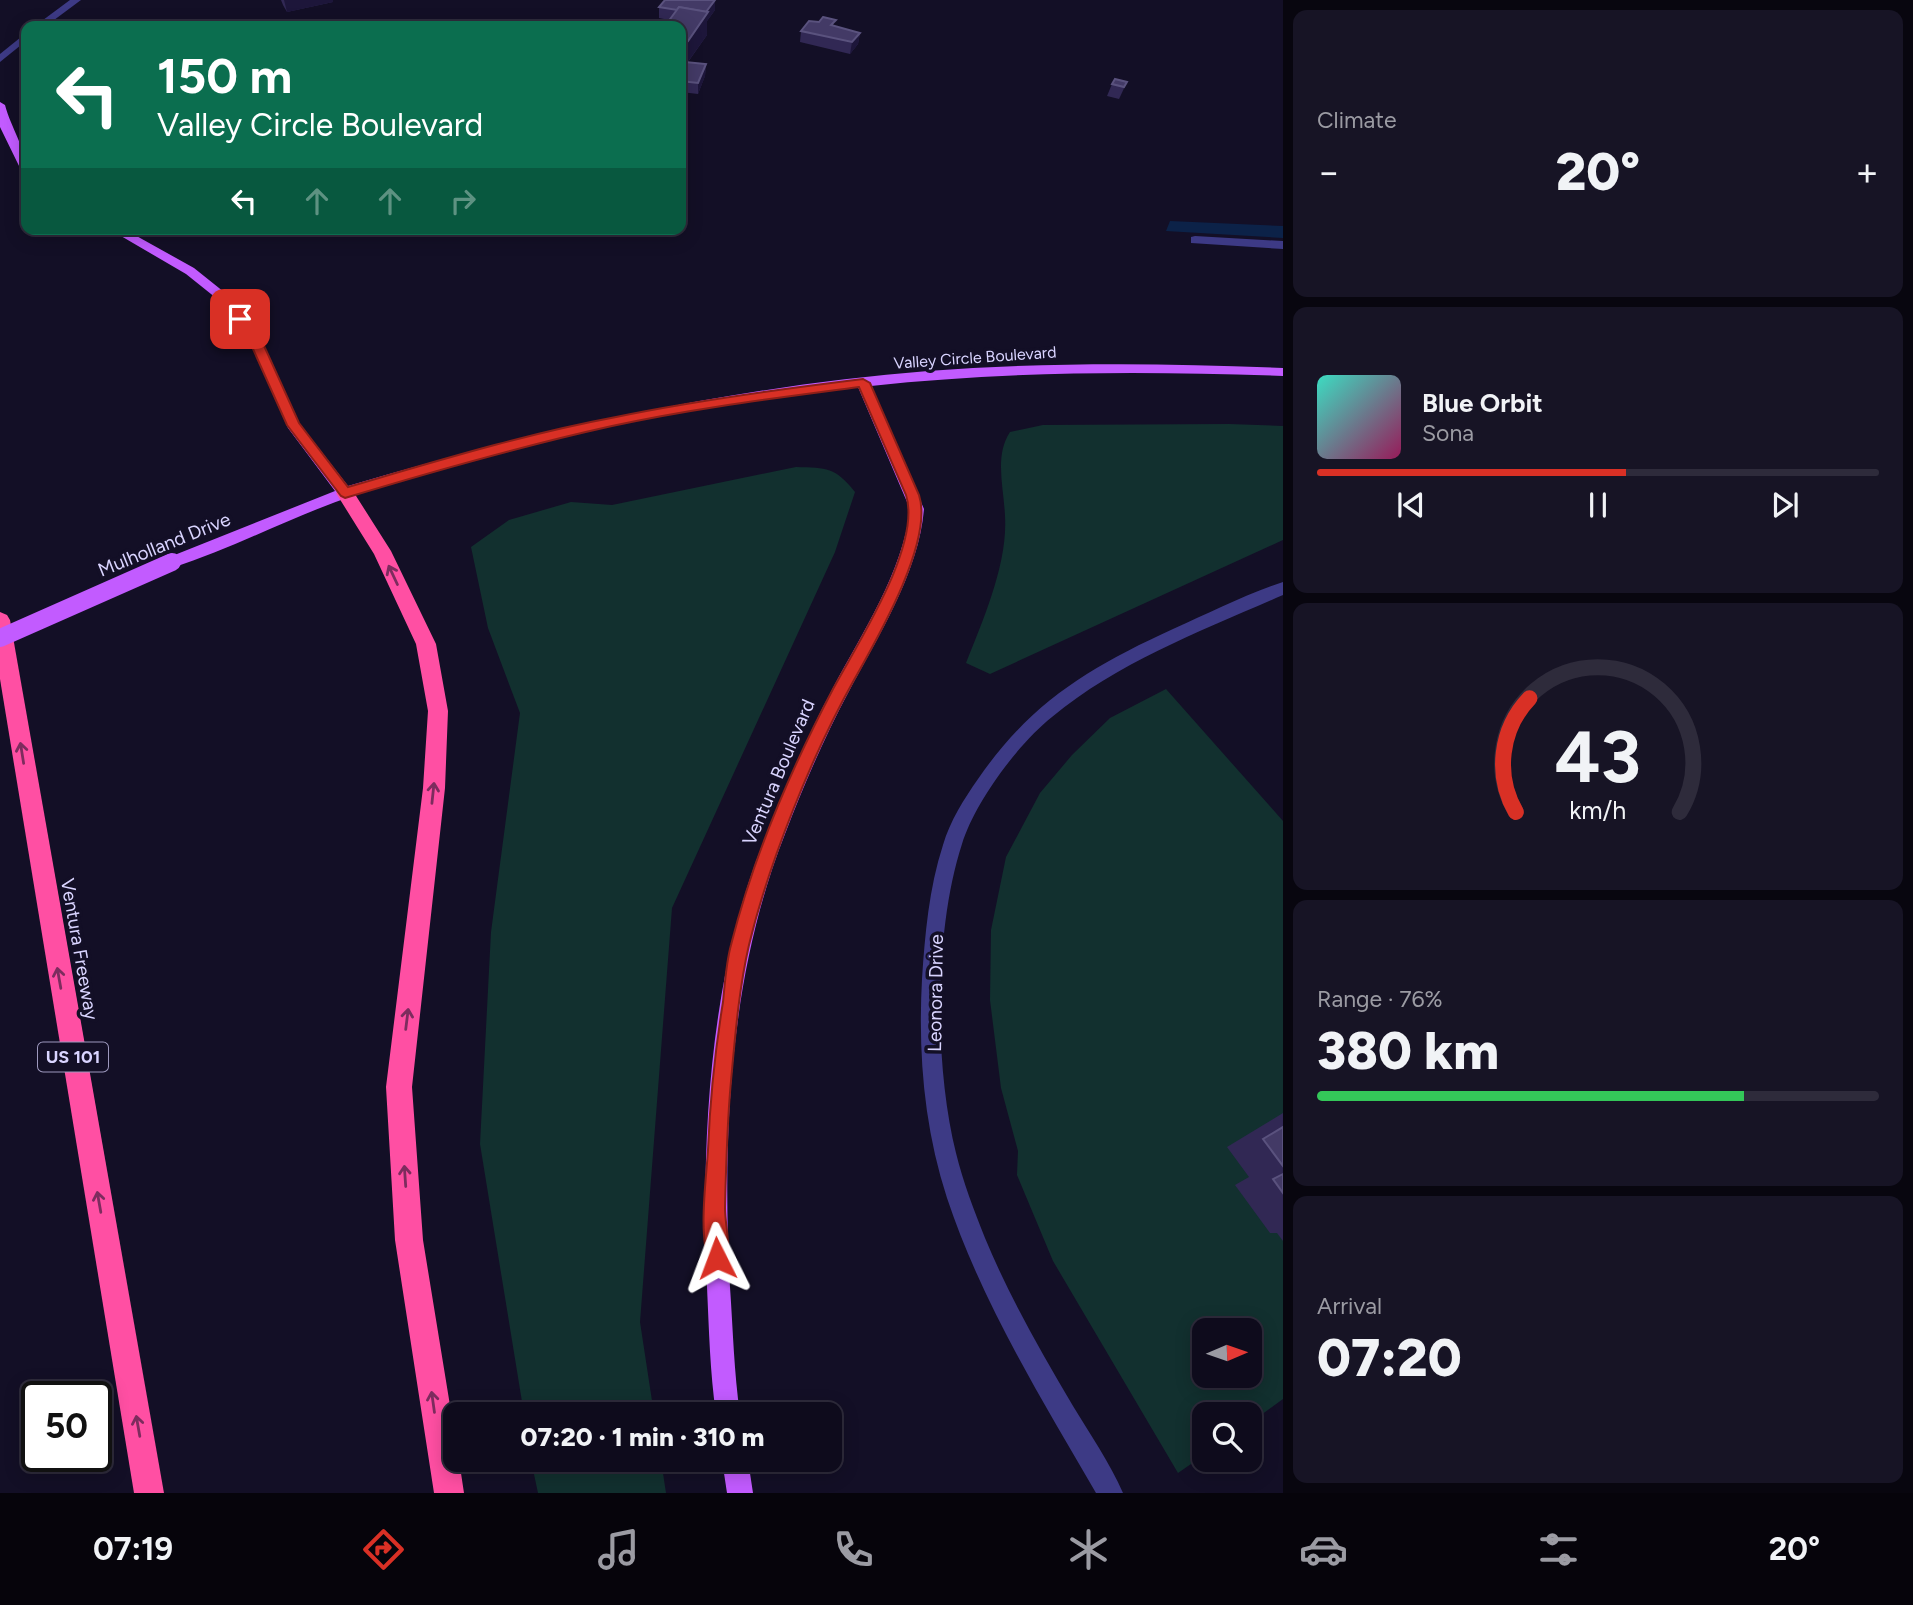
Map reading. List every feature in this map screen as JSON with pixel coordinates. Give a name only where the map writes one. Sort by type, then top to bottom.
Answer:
[{"type":"highway","points":[[345,493],[382,551],[426,644],[438,711],[434,788],[398,1087],[409,1240],[449,1493]]},
{"type":"highway","name":"Ventura Freeway","points":[[0,620],[149,1493]]},
{"type":"main road","points":[[0,105],[5,127],[21,158]]},
{"type":"main road","points":[[126,235],[190,271],[225,299],[255,339],[293,425],[345,493]]},
{"type":"main road","name":"Valley Circle Boulevard","points":[[345,493],[459,459],[614,421],[746,398],[863,383],[1069,368],[1198,366],[1283,372]]},
{"type":"main road","name":"Ventura Boulevard","points":[[726,1402],[715,1210],[721,1082],[740,946],[775,835],[839,693],[880,620],[915,530],[917,509],[911,491],[863,383]]},
{"type":"main road","name":"Mulholland Drive","points":[[0,638],[172,562],[345,493]]},
{"type":"main road","points":[[737,1472],[740,1493]]},
{"type":"street","points":[[47,21],[76,0]]},
{"type":"street","points":[[0,59],[21,40]]},
{"type":"street","points":[[1195,240],[1283,245]]},
{"type":"street","name":"Leonora Drive","points":[[1110,1493],[1045,1382],[984,1266],[944,1154],[934,1092],[933,943],[953,841],[991,775],[1042,715],[1101,673],[1283,588]]},
{"type":"green space","points":[[1043,425],[1283,426],[1283,540],[990,674],[966,663],[993,591],[1003,553],[1005,516],[1001,462],[1005,441],[1010,432]]},
{"type":"green space","points":[[796,467],[830,470],[855,492],[835,552],[672,908],[640,1322],[652,1402],[522,1402],[480,1144],[491,932],[520,713],[488,628],[471,547],[509,520],[571,502],[612,505]]},
{"type":"green space","points":[[1166,689],[1283,821],[1283,1399],[1262,1414],[1262,1402],[1192,1402],[1192,1463],[1178,1473],[1053,1261],[1017,1175],[1018,1151],[1001,1088],[990,1000],[991,930],[1006,857],[1040,793],[1072,755],[1110,718]]},
{"type":"green space","points":[[534,1472],[663,1472],[666,1493],[538,1493]]},
{"type":"water","points":[[1170,221],[1283,226],[1283,238],[1166,231]]},
{"type":"building","points":[[665,0],[715,0],[706,12],[679,7],[677,10],[659,7]]},
{"type":"building","points":[[679,7],[708,12],[688,41],[686,21],[669,21]]},
{"type":"building","points":[[823,17],[836,20],[831,25],[860,33],[852,42],[801,31],[809,21],[819,22]]},
{"type":"building","points":[[686,62],[706,64],[698,83],[686,82]]},
{"type":"building","points":[[1115,79],[1127,82],[1124,87],[1112,84]]},
{"type":"building","points":[[1283,1127],[1283,1166],[1263,1139]]},
{"type":"building","points":[[1283,1174],[1283,1193],[1273,1179]]},
{"type":"route","points":[[240,319],[255,339],[293,425],[345,493],[459,459],[614,421],[746,398],[863,383],[917,509],[915,530],[880,620],[839,693],[775,835],[740,946],[721,1082],[715,1210],[717,1258]]}]
